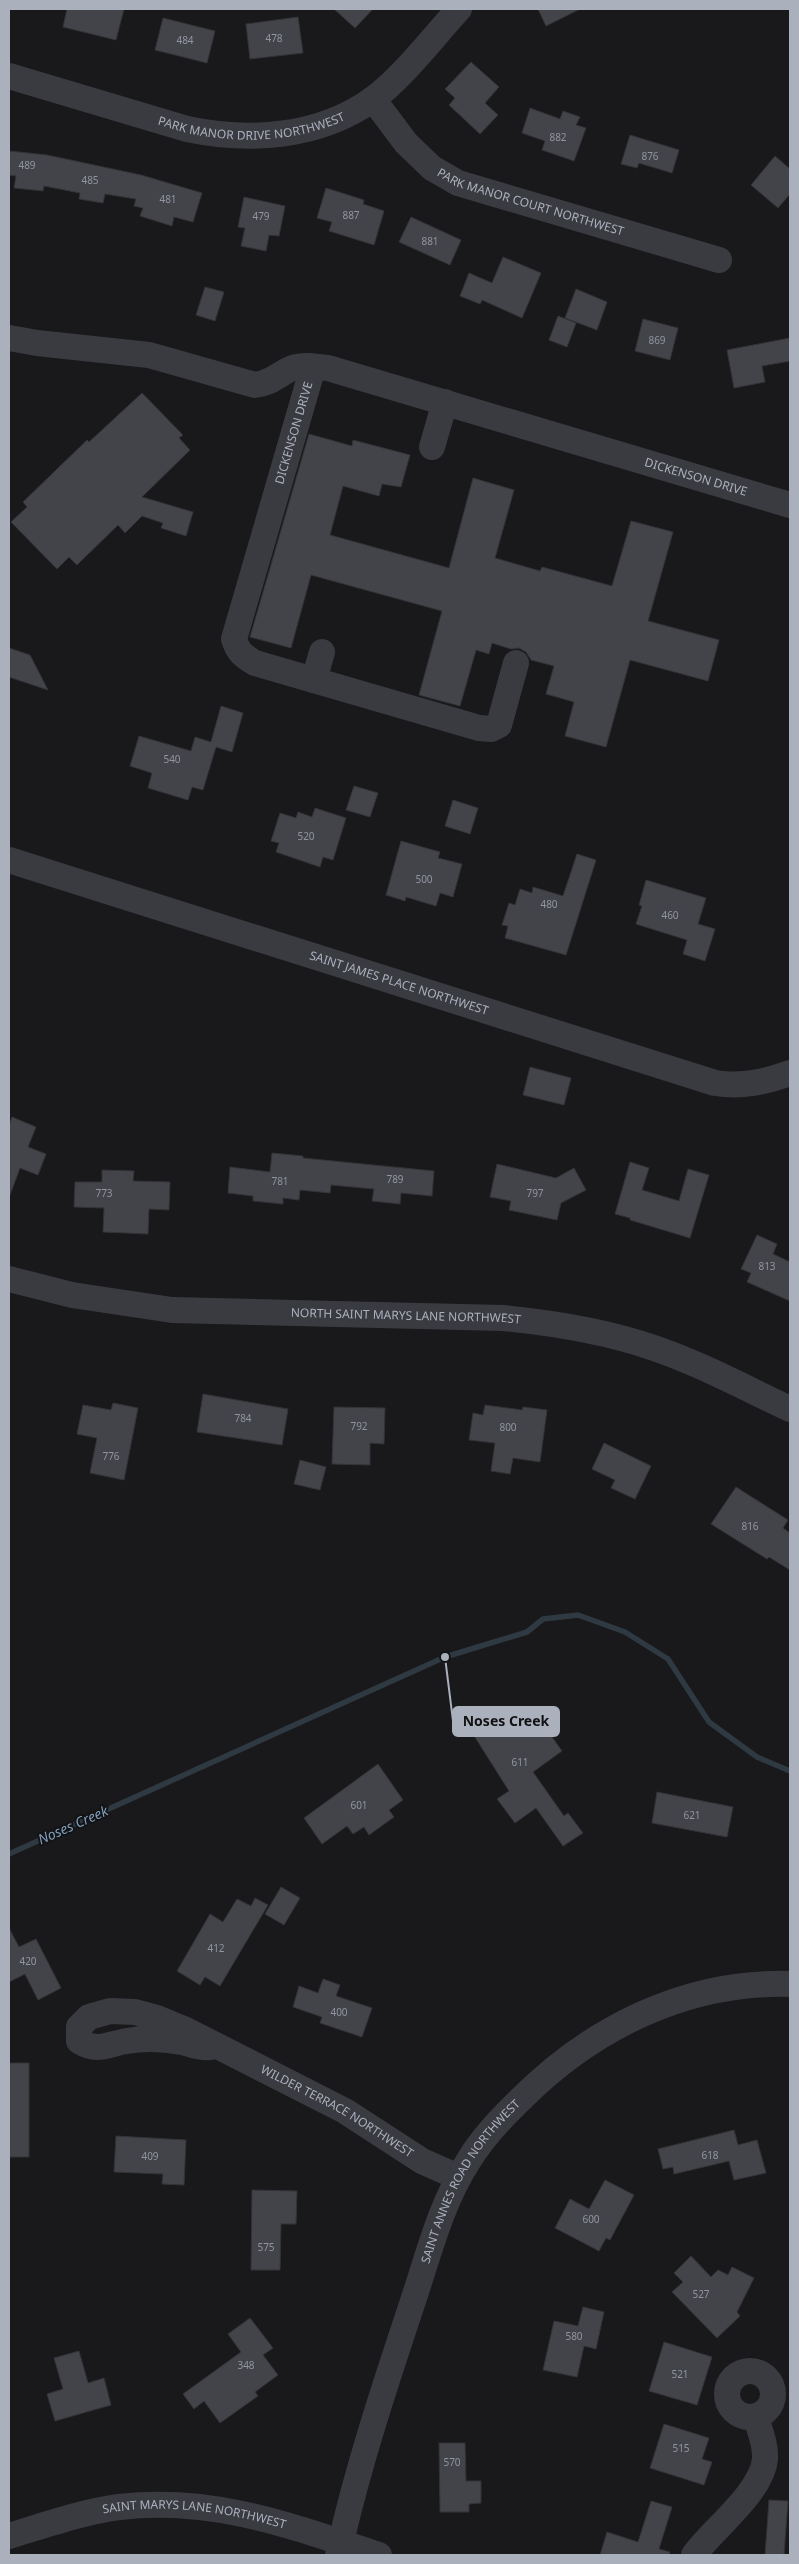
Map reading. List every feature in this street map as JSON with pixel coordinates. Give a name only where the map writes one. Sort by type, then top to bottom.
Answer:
[{"type":"street","name":"PARK MANOR DRIVE NORTHWEST","points":[[9,76],[187,129],[217,136],[246,137],[284,134],[309,129],[355,110],[373,99],[413,60],[459,9]]},
{"type":"street","name":"PARK MANOR COURT NORTHWEST","points":[[373,99],[406,142],[432,168],[458,183],[719,260]]},
{"type":"street","points":[[9,338],[37,343],[149,355],[256,385],[264,384],[293,367],[304,365],[318,367]]},
{"type":"street","name":"DICKENSON DRIVE","points":[[516,663],[499,725],[491,729],[479,728],[255,663],[243,656],[234,639],[312,374],[318,367],[328,368],[445,402],[790,505]]},
{"type":"street","points":[[432,447],[445,402]]},
{"type":"street","points":[[314,680],[322,652]]},
{"type":"street","name":"SAINT JAMES PLACE NORTHWEST","points":[[9,860],[715,1083],[728,1085],[754,1084],[790,1073]]},
{"type":"street","name":"NORTH SAINT MARYS LANE NORTHWEST","points":[[9,1279],[72,1296],[172,1310],[503,1318],[544,1322],[615,1336],[651,1347],[694,1364],[790,1409]]},
{"type":"street","name":"SAINT ANNES ROAD NORTHWEST","points":[[339,2549],[389,2374],[443,2209],[458,2177],[482,2140],[527,2092],[582,2046],[614,2026],[684,1999],[735,1988],[790,1984]]},
{"type":"street","name":"WILDER TERRACE NORTHWEST","points":[[215,2045],[344,2111],[422,2161],[458,2177]]},
{"type":"street","points":[[694,2555],[742,2502],[759,2476],[765,2458],[756,2418]]},
{"type":"street","name":"SAINT MARYS LANE NORTHWEST","points":[[9,2536],[117,2507],[179,2504],[256,2515],[339,2549],[378,2555]]},
{"type":"building","points":[[67,9],[124,9],[116,40],[63,27]]},
{"type":"building","points":[[334,9],[373,9],[355,28]]},
{"type":"building","points":[[538,9],[580,9],[546,26]]},
{"type":"building","points":[[298,17],[303,53],[250,59],[246,24]]},
{"type":"building","points":[[163,18],[215,31],[207,63],[155,50]]},
{"type":"building","points":[[471,62],[499,87],[485,103],[498,115],[480,134],[449,105],[455,98],[445,89]]},
{"type":"building","points":[[530,108],[560,119],[563,111],[580,117],[576,125],[586,128],[574,161],[542,150],[545,141],[522,133]]},
{"type":"building","points":[[630,135],[679,150],[672,173],[639,163],[637,168],[621,164]]},
{"type":"building","points":[[9,151],[47,155],[141,175],[202,193],[193,222],[174,217],[172,226],[140,216],[143,208],[134,206],[136,199],[105,194],[103,203],[79,199],[80,193],[44,186],[43,191],[14,188],[16,176],[9,175]]},
{"type":"building","points":[[775,156],[790,169],[790,194],[778,208],[751,185]]},
{"type":"building","points":[[326,188],[364,200],[363,204],[384,211],[374,245],[329,231],[332,222],[317,218]]},
{"type":"building","points":[[244,197],[285,206],[279,236],[269,235],[266,251],[241,246],[245,228],[238,227]]},
{"type":"building","points":[[411,217],[461,240],[450,265],[399,242]]},
{"type":"building","points":[[503,257],[541,273],[522,318],[482,300],[480,304],[460,296],[469,273],[492,283]]},
{"type":"building","points":[[205,287],[224,292],[215,321],[196,315]]},
{"type":"building","points":[[576,289],[607,302],[597,330],[565,318]]},
{"type":"building","points":[[558,316],[576,323],[567,347],[549,340]]},
{"type":"building","points":[[643,319],[678,328],[670,360],[635,351]]},
{"type":"building","points":[[790,338],[790,361],[762,366],[765,382],[734,388],[727,350]]},
{"type":"building","points":[[142,393],[183,435],[179,438],[190,450],[142,497],[193,512],[186,536],[161,528],[163,523],[142,516],[125,533],[118,525],[77,565],[69,557],[57,569],[11,522],[27,507],[23,502],[87,440],[89,442]]},
{"type":"building","points":[[309,434],[352,446],[353,440],[410,455],[401,487],[382,484],[379,496],[343,486],[330,535],[449,568],[473,478],[514,490],[495,558],[540,571],[542,567],[612,586],[631,521],[673,532],[648,621],[719,640],[708,681],[630,660],[606,747],[565,736],[574,702],[546,694],[554,666],[531,660],[526,652],[519,648],[511,649],[492,643],[489,654],[476,650],[460,706],[419,695],[442,611],[311,575],[291,648],[250,637]]},
{"type":"building","points":[[9,648],[30,655],[48,690],[9,677]]},
{"type":"building","points":[[221,706],[243,713],[232,752],[216,747],[203,790],[192,787],[188,800],[148,788],[152,773],[130,766],[139,736],[191,751],[195,737],[211,742]]},
{"type":"building","points":[[354,786],[378,793],[370,817],[346,810]]},
{"type":"building","points":[[453,800],[478,808],[470,834],[445,826]]},
{"type":"building","points":[[315,808],[346,818],[333,860],[323,857],[320,867],[276,852],[279,843],[271,841],[280,813],[296,818],[298,812],[312,817]]},
{"type":"building","points":[[401,841],[440,852],[438,858],[462,864],[453,897],[440,893],[436,906],[406,897],[405,901],[386,895]]},
{"type":"building","points":[[577,854],[596,860],[566,955],[505,938],[508,926],[502,925],[509,903],[515,905],[520,889],[532,893],[533,887],[563,896]]},
{"type":"building","points":[[646,880],[706,898],[698,924],[715,929],[705,961],[683,954],[687,940],[636,924],[642,906],[639,905]]},
{"type":"building","points":[[530,1067],[571,1078],[564,1105],[523,1095]]},
{"type":"building","points":[[12,1117],[36,1127],[28,1147],[46,1154],[38,1175],[20,1168],[10,1195],[9,1126]]},
{"type":"building","points":[[272,1153],[303,1156],[303,1158],[434,1171],[432,1196],[401,1193],[400,1204],[372,1201],[374,1189],[331,1185],[330,1193],[300,1190],[299,1200],[283,1198],[283,1204],[253,1201],[253,1196],[228,1193],[230,1167],[270,1172]]},
{"type":"building","points":[[630,1162],[649,1168],[642,1190],[679,1201],[688,1169],[709,1175],[690,1238],[615,1214]]},
{"type":"building","points":[[497,1164],[556,1178],[574,1168],[586,1190],[561,1203],[557,1220],[509,1210],[511,1201],[490,1197]]},
{"type":"building","points":[[102,1170],[134,1171],[133,1181],[170,1182],[169,1210],[149,1209],[148,1234],[103,1232],[104,1208],[74,1207],[75,1182],[102,1182]]},
{"type":"building","points":[[757,1235],[777,1244],[773,1254],[790,1262],[790,1301],[747,1282],[751,1273],[741,1269]]},
{"type":"building","points":[[203,1394],[288,1409],[282,1445],[197,1432]]},
{"type":"building","points":[[113,1403],[138,1408],[124,1480],[90,1473],[97,1438],[77,1434],[83,1405],[111,1410]]},
{"type":"building","points":[[485,1405],[522,1410],[523,1407],[547,1410],[540,1462],[513,1458],[510,1474],[491,1471],[495,1443],[469,1440],[473,1413],[483,1415]]},
{"type":"building","points":[[334,1407],[385,1408],[384,1444],[370,1443],[370,1465],[332,1464]]},
{"type":"building","points":[[604,1443],[651,1466],[635,1499],[611,1488],[615,1480],[592,1469]]},
{"type":"building","points":[[300,1460],[326,1467],[320,1490],[294,1484]]},
{"type":"building","points":[[736,1487],[788,1520],[783,1528],[790,1533],[790,1570],[769,1557],[767,1559],[711,1524]]},
{"type":"building","points":[[512,1707],[521,1721],[534,1712],[562,1751],[533,1772],[564,1816],[568,1813],[583,1833],[563,1846],[536,1808],[515,1823],[497,1799],[509,1791],[473,1734]]},
{"type":"building","points":[[378,1764],[403,1800],[389,1810],[394,1817],[369,1835],[364,1827],[353,1834],[347,1826],[322,1844],[304,1818]]},
{"type":"building","points":[[657,1792],[733,1807],[727,1837],[652,1823]]},
{"type":"building","points":[[281,1887],[300,1898],[284,1925],[265,1914]]},
{"type":"building","points":[[255,1898],[268,1905],[220,1986],[205,1977],[200,1985],[177,1971],[210,1914],[223,1922],[237,1899],[251,1906]]},
{"type":"building","points":[[9,1928],[19,1947],[36,1939],[61,1988],[38,2000],[25,1974],[9,1982]]},
{"type":"building","points":[[323,1979],[340,1985],[336,1996],[372,2008],[362,2037],[320,2023],[322,2017],[293,2007],[299,1986],[318,1993]]},
{"type":"building","points":[[9,2063],[29,2063],[29,2157],[9,2157]]},
{"type":"building","points":[[734,2130],[738,2145],[757,2140],[766,2173],[734,2180],[729,2161],[674,2174],[673,2167],[663,2169],[658,2149]]},
{"type":"building","points":[[116,2136],[186,2140],[184,2185],[162,2184],[163,2174],[114,2172]]},
{"type":"building","points":[[605,2180],[634,2195],[610,2240],[606,2238],[599,2251],[555,2228],[570,2199],[589,2209]]},
{"type":"building","points":[[252,2190],[297,2191],[296,2224],[281,2224],[280,2270],[251,2270]]},
{"type":"building","points":[[691,2256],[711,2277],[718,2270],[728,2275],[732,2267],[754,2278],[737,2312],[740,2316],[717,2338],[672,2292],[683,2282],[674,2273]]},
{"type":"building","points":[[583,2307],[604,2312],[596,2349],[584,2346],[577,2377],[543,2370],[554,2321],[578,2326]]},
{"type":"building","points":[[250,2318],[273,2348],[263,2355],[278,2375],[255,2392],[258,2396],[220,2423],[204,2401],[194,2409],[183,2394],[241,2352],[228,2334]]},
{"type":"building","points":[[664,2342],[712,2357],[697,2405],[649,2391]]},
{"type":"building","points":[[79,2351],[88,2383],[104,2378],[111,2405],[55,2421],[47,2394],[63,2389],[54,2358]]},
{"type":"building","points":[[664,2424],[709,2438],[702,2459],[712,2462],[704,2485],[650,2468]]},
{"type":"building","points":[[439,2443],[465,2443],[466,2481],[481,2481],[481,2503],[469,2504],[469,2512],[440,2512]]},
{"type":"building","points":[[769,2500],[788,2501],[784,2555],[765,2555]]},
{"type":"building","points":[[651,2501],[672,2507],[659,2549],[670,2552],[669,2555],[600,2555],[607,2532],[638,2542]]},
{"type":"waterway","name":"Noses Creek","points":[[9,1854],[445,1657],[527,1632],[543,1619],[578,1615],[625,1632],[668,1659],[709,1722],[757,1757],[790,1771]]},
{"type":"place","name":"Noses Creek","points":[[445,1657]]}]
